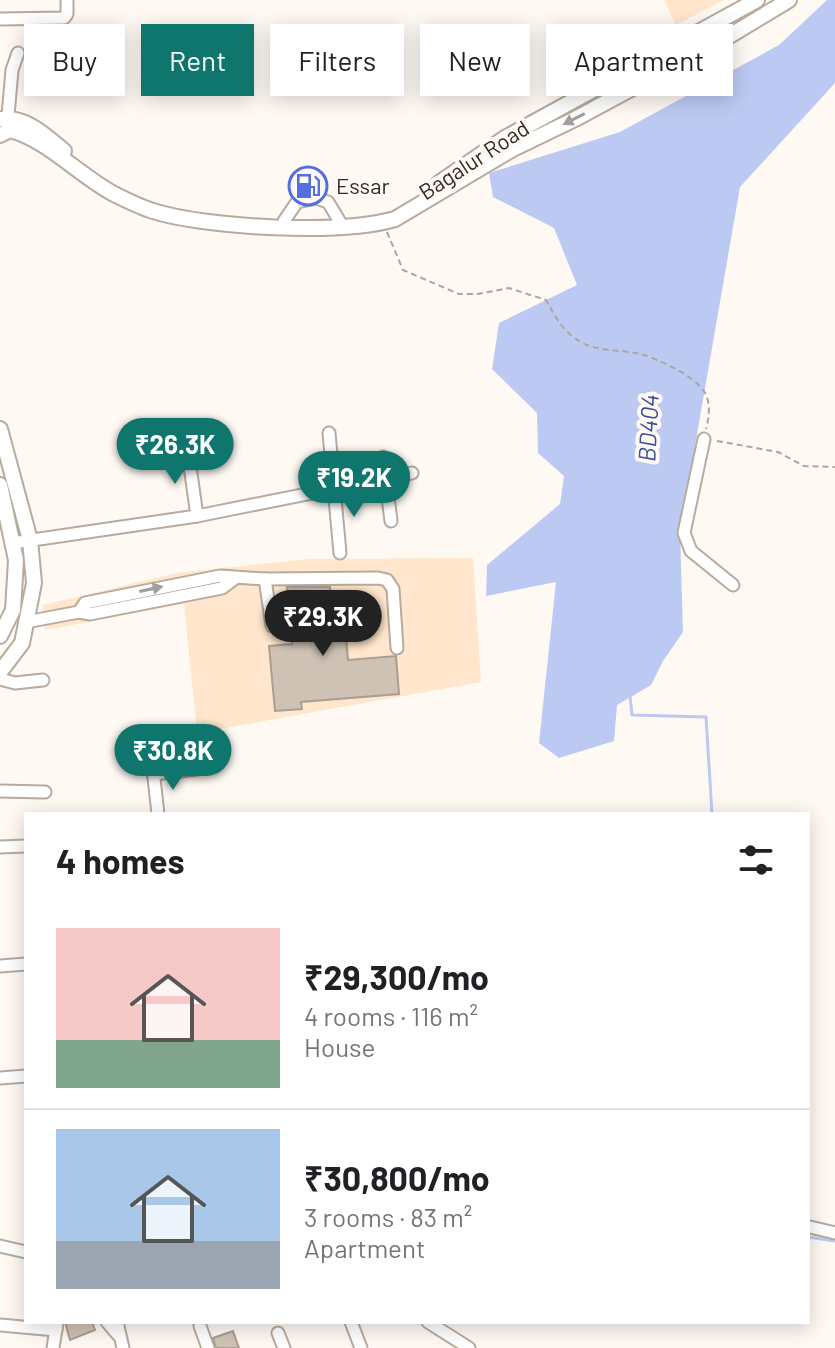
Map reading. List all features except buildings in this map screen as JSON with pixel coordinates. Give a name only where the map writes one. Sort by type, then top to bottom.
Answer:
[{"type":"main road","name":"Bagalur Road","points":[[4,126],[29,137],[115,195],[153,211],[256,226],[328,228],[382,219],[505,138],[757,0]]},
{"type":"main road","name":"Bagalur Road","points":[[4,126],[33,127],[88,170],[120,189],[161,207],[284,221],[395,219],[511,150],[731,35],[789,0]]},
{"type":"main road","points":[[0,672],[22,643],[34,583],[30,540],[1,436]]},
{"type":"main road","points":[[0,485],[16,560],[13,610],[0,636]]},
{"type":"street","points":[[0,19],[64,18],[67,0]]},
{"type":"street","points":[[4,126],[12,70],[18,53]]},
{"type":"street","points":[[284,221],[297,202],[316,198],[328,202],[340,222]]},
{"type":"street","points":[[329,433],[340,553]]},
{"type":"street","points":[[704,439],[684,533],[691,551],[733,585]]},
{"type":"street","points":[[188,452],[197,516]]},
{"type":"street","points":[[383,457],[391,521]]},
{"type":"street","points":[[12,543],[197,516],[412,473]]},
{"type":"street","points":[[2,505],[20,501]]},
{"type":"street","points":[[26,622],[79,612],[90,614],[222,588],[234,579],[319,577],[387,580],[393,589],[397,648]]},
{"type":"street","points":[[265,579],[272,626]]},
{"type":"street","points":[[0,679],[15,683],[43,680]]},
{"type":"street","points":[[151,751],[158,812]]},
{"type":"street","points":[[154,774],[197,769]]},
{"type":"street","points":[[0,791],[45,792]]},
{"type":"street","points":[[0,847],[24,846]]},
{"type":"street","points":[[0,966],[24,964]]},
{"type":"street","points":[[0,1078],[24,1076]]},
{"type":"street","points":[[810,1227],[835,1233]]},
{"type":"street","points":[[0,1246],[24,1252]]},
{"type":"street","points":[[352,1324],[361,1348]]},
{"type":"street","points":[[431,1324],[469,1348]]},
{"type":"street","points":[[0,1325],[56,1326],[53,1348]]},
{"type":"street","points":[[200,1326],[208,1348]]},
{"type":"street","points":[[118,1328],[123,1348]]},
{"type":"street","points":[[278,1333],[284,1348]]},
{"type":"path","points":[[382,219],[403,270],[459,294],[509,288],[546,300],[562,328],[584,344],[640,354],[665,363],[685,375],[705,392],[710,413],[704,439],[778,452],[804,466],[835,467]]},
{"type":"shaded area","points":[[664,0],[724,0],[678,24]]},
{"type":"shaded area","points":[[473,558],[481,682],[197,733],[184,604],[45,630],[43,605],[177,573],[308,559]]},
{"type":"water","points":[[827,0],[835,0],[835,83],[740,187],[680,532],[683,632],[651,685],[617,705],[614,741],[559,758],[539,743],[556,582],[486,596],[487,565],[560,504],[564,476],[538,453],[537,413],[492,369],[499,323],[577,285],[554,228],[493,197],[489,173],[620,132],[686,96],[733,96],[733,70],[779,45]]},
{"type":"waterway","name":"BD404","points":[[630,696],[632,715],[706,717],[712,812]]},
{"type":"waterway","name":"BD404","points":[[810,1237],[835,1241]]},
{"type":"place","name":"Essar","points":[[308,186]]}]
